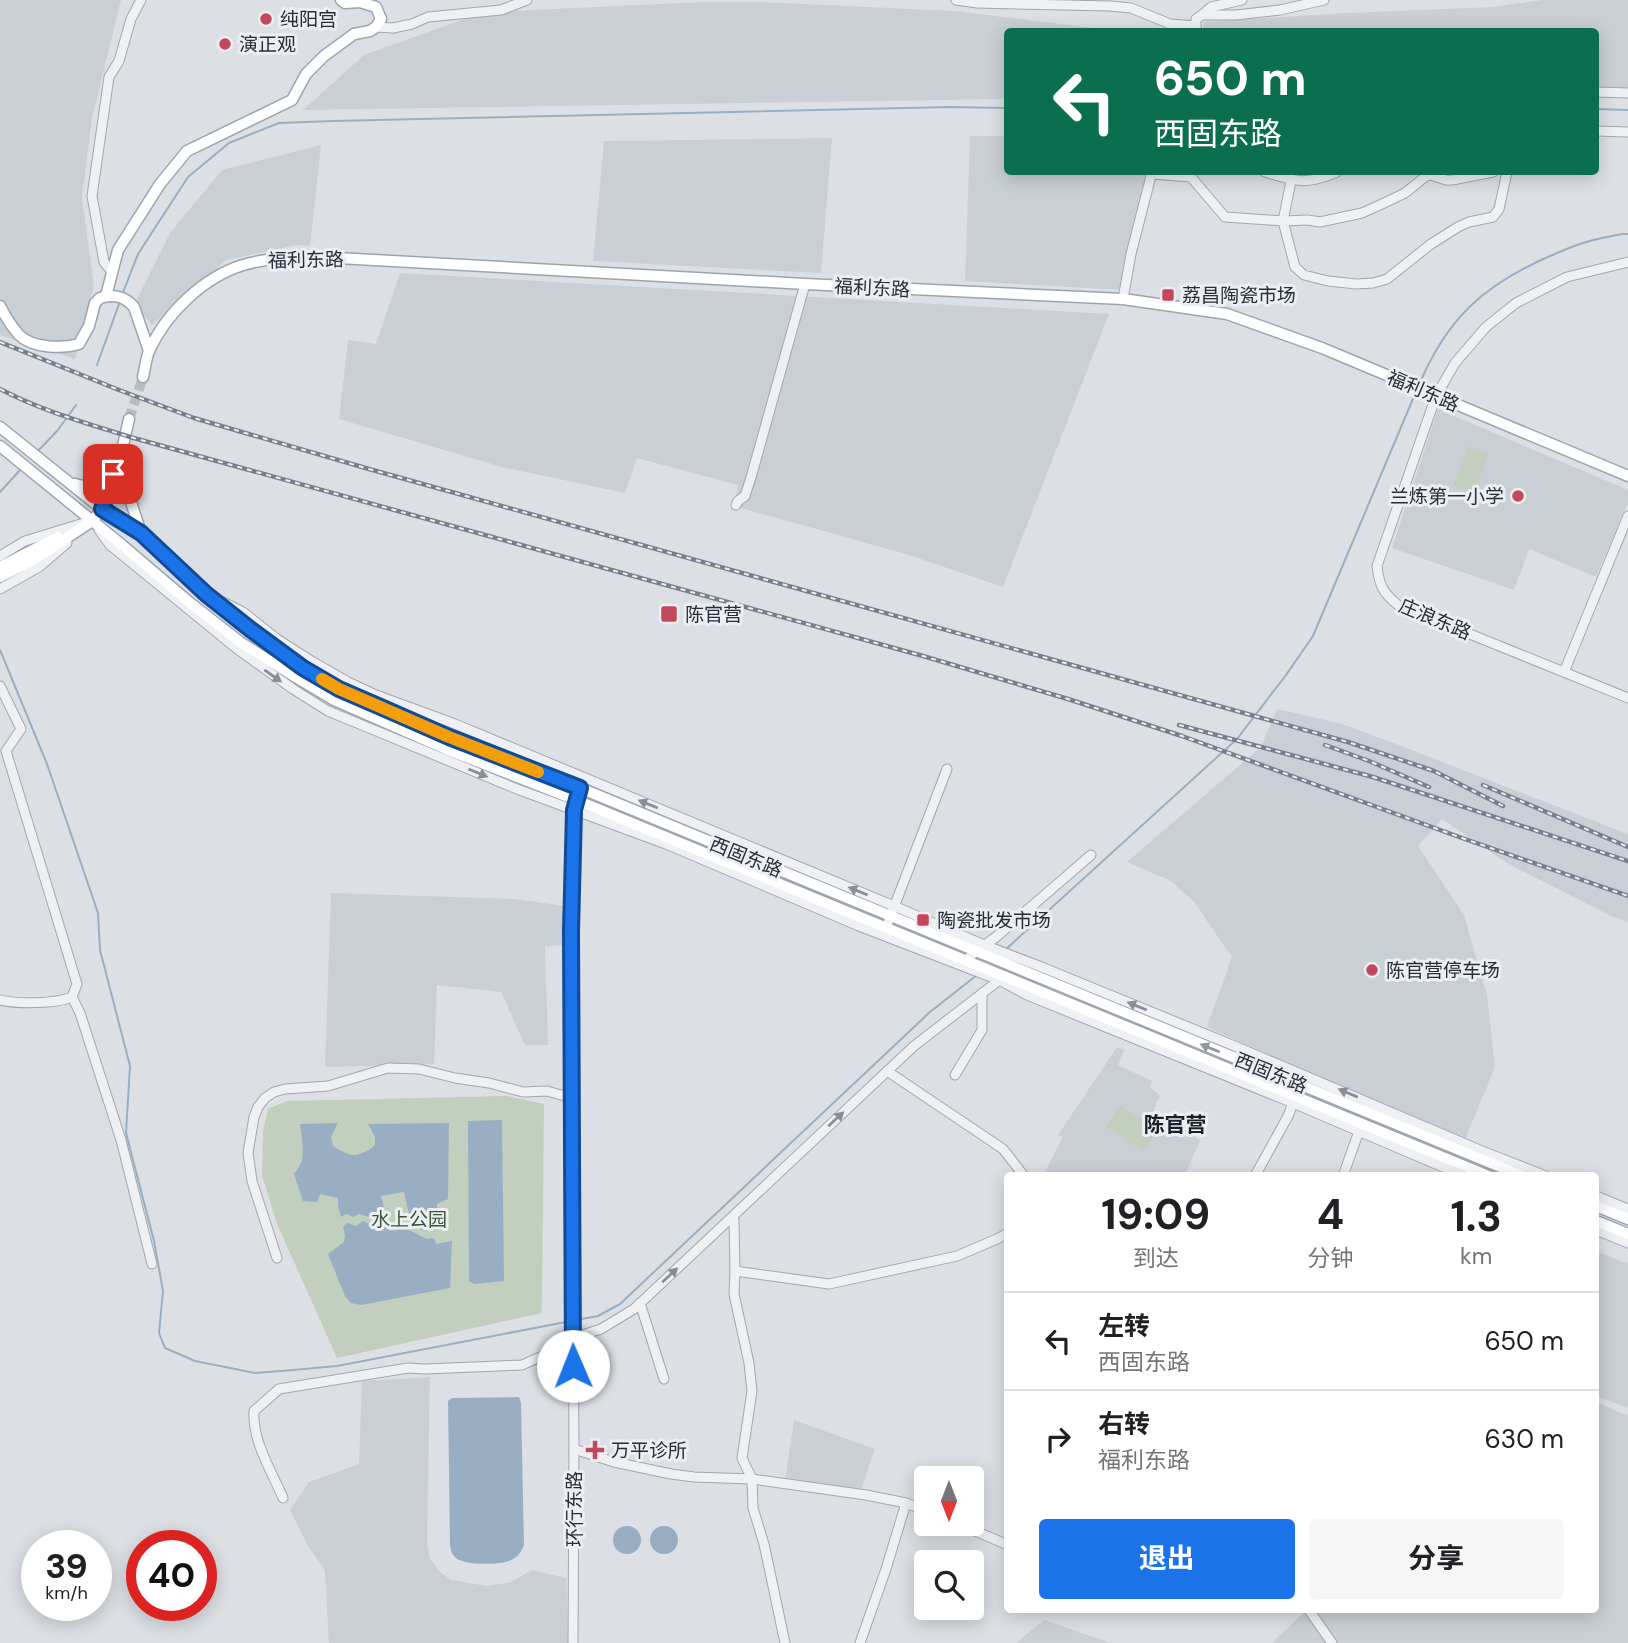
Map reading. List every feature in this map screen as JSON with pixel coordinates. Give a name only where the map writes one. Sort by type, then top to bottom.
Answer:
[{"type":"main road","points":[[111,296],[118,250],[160,184],[187,151],[292,100],[306,74],[324,56],[354,34],[370,31],[381,19],[376,7],[360,2],[345,4],[341,0]]},
{"type":"main road","name":"福利东路","points":[[143,377],[149,351],[169,318],[191,295],[218,275],[241,265],[302,256],[1123,299],[1227,314],[1322,348],[1628,477]]},
{"type":"main road","points":[[0,306],[21,337],[40,345],[65,348],[79,344],[89,326],[95,303],[100,298],[111,296],[130,302],[134,307],[149,351]]},
{"type":"main road","points":[[0,567],[32,554],[92,521],[102,509],[130,419]]},
{"type":"main road","name":"西固东路","points":[[0,427],[102,509],[141,533],[206,594],[250,629],[303,668],[339,689],[787,887],[1460,1172]]},
{"type":"main road","name":"西固东路","points":[[0,446],[240,642],[334,700],[448,750],[578,794],[792,876],[892,911],[1512,1172]]},
{"type":"main road","points":[[121,454],[141,533]]},
{"type":"main road","points":[[70,482],[93,486],[113,474]]},
{"type":"main road","points":[[0,577],[32,554]]},
{"type":"main road","points":[[787,887],[792,876]]},
{"type":"main road","points":[[1599,1207],[1628,1219]]},
{"type":"main road","points":[[1599,1222],[1628,1234]]},
{"type":"street","points":[[113,272],[104,262],[92,196],[109,78],[119,61],[131,19],[141,0]]},
{"type":"street","points":[[376,27],[393,28],[428,17],[501,10],[527,0]]},
{"type":"street","points":[[956,0],[1131,8],[1170,24],[1191,28]]},
{"type":"street","points":[[1096,0],[1110,6]]},
{"type":"street","points":[[1196,28],[1196,19],[1211,7],[1242,0]]},
{"type":"street","points":[[1202,15],[1236,15],[1280,10],[1324,0]]},
{"type":"street","points":[[1599,92],[1628,93]]},
{"type":"street","points":[[1599,131],[1628,132]]},
{"type":"street","points":[[1123,299],[1131,254],[1151,175]]},
{"type":"street","points":[[1172,175],[1191,177],[1225,217],[1320,222],[1362,213],[1405,193],[1426,176],[1452,180],[1478,175]]},
{"type":"street","points":[[1274,175],[1291,181],[1317,180],[1330,175]]},
{"type":"street","points":[[1291,181],[1283,221],[1295,267],[1304,275],[1356,284],[1387,279],[1458,227],[1493,217],[1499,209],[1506,175]]},
{"type":"street","points":[[1433,395],[1455,363],[1486,327],[1516,303],[1567,277],[1628,262]]},
{"type":"street","points":[[736,505],[745,496],[752,474],[805,284]]},
{"type":"street","name":"庄浪东路","points":[[1433,395],[1377,566],[1378,580],[1387,596],[1398,605],[1628,698]]},
{"type":"street","points":[[1564,672],[1628,516]]},
{"type":"street","points":[[0,589],[32,554],[92,521]]},
{"type":"street","points":[[0,556],[32,554]]},
{"type":"street","points":[[0,686],[21,729],[6,751],[77,984],[72,997],[68,999],[43,1002],[0,1000]]},
{"type":"street","points":[[886,928],[947,769]]},
{"type":"street","points":[[578,794],[892,911]]},
{"type":"street","points":[[578,794],[666,844],[859,926],[968,964],[1091,855]]},
{"type":"street","name":"环行东路","points":[[573,1643],[571,931],[578,794]]},
{"type":"street","points":[[283,1499],[261,1449],[253,1423],[254,1411],[279,1389],[408,1368],[522,1364],[547,1354],[573,1336],[601,1329],[640,1303],[914,1046],[982,993],[1012,963],[1295,1071],[1536,1172]]},
{"type":"street","points":[[955,1074],[982,1030],[982,993]]},
{"type":"street","points":[[72,997],[80,1013],[121,1140],[152,1264]]},
{"type":"street","points":[[277,1258],[252,1181],[248,1153],[258,1107],[274,1092],[328,1086],[388,1068],[418,1069],[523,1092],[547,1091],[572,1098]]},
{"type":"street","points":[[887,1071],[1003,1149],[1021,1172]]},
{"type":"street","points":[[1257,1172],[1294,1100],[1359,1131],[1460,1172]]},
{"type":"street","points":[[1344,1172],[1359,1131]]},
{"type":"street","points":[[1599,1197],[1628,1209]]},
{"type":"street","points":[[734,1220],[734,1294],[749,1363],[752,1391],[742,1458],[752,1479],[754,1508],[785,1643]]},
{"type":"street","points":[[1599,1231],[1628,1243]]},
{"type":"street","points":[[735,1271],[829,1284],[957,1256],[1004,1236]]},
{"type":"street","points":[[640,1303],[664,1379]]},
{"type":"street","points":[[574,1449],[614,1462],[671,1474],[752,1479],[866,1495],[914,1506]]},
{"type":"street","points":[[860,1643],[906,1503]]},
{"type":"street","points":[[984,1535],[1004,1543]]},
{"type":"street","points":[[1312,1613],[1332,1643]]},
{"type":"shaded area","points":[[0,0],[121,0],[92,118],[82,198],[94,286],[75,359],[0,335]]},
{"type":"shaded area","points":[[1542,0],[1628,0],[1628,97],[1599,97],[1599,28],[1203,28],[1204,22],[1492,7]]},
{"type":"shaded area","points":[[761,2],[954,11],[1093,28],[1004,28],[1004,99],[303,110],[364,55],[484,12]]},
{"type":"shaded area","points":[[970,136],[1004,136],[1004,175],[1145,175],[1123,290],[965,281]]},
{"type":"shaded area","points":[[832,138],[821,273],[593,261],[604,141]]},
{"type":"shaded area","points":[[321,145],[310,246],[296,245],[226,260],[152,325],[134,305],[170,233],[222,170]]},
{"type":"shaded area","points":[[400,273],[1109,314],[1003,587],[909,555],[734,506],[738,485],[637,458],[625,493],[502,467],[339,419],[348,340],[376,344]]},
{"type":"shaded area","name":"兰炼第一小学","points":[[1438,409],[1628,490],[1628,503],[1596,577],[1529,549],[1514,590],[1392,548]]},
{"type":"shaded area","points":[[1277,709],[1342,724],[1628,834],[1628,922],[1507,863],[1442,819],[1418,846],[1464,915],[1487,995],[1495,1067],[1464,1142],[1207,1027],[1232,957],[1194,902],[1171,881],[1127,862],[1261,747]]},
{"type":"shaded area","points":[[331,893],[514,899],[565,906],[566,945],[545,946],[548,1045],[525,1045],[501,992],[437,985],[434,1064],[325,1067]]},
{"type":"shaded area","points":[[1117,1047],[1124,1050],[1118,1065],[1152,1081],[1150,1087],[1160,1096],[1153,1110],[1200,1140],[1187,1172],[1045,1172],[1063,1137],[1058,1135]]},
{"type":"shaded area","points":[[1599,1252],[1628,1264],[1628,1408],[1599,1397]]},
{"type":"shaded area","points":[[430,1377],[427,1542],[430,1558],[439,1571],[451,1580],[487,1586],[511,1582],[532,1570],[566,1578],[568,1643],[329,1643],[325,1570],[308,1546],[290,1510],[309,1482],[359,1464],[362,1381]]},
{"type":"shaded area","points":[[1599,1403],[1628,1416],[1628,1643],[1272,1643],[1303,1613],[1599,1613]]},
{"type":"shaded area","points":[[794,1420],[875,1449],[861,1490],[785,1481]]},
{"type":"shaded area","points":[[1044,1620],[1111,1643],[1016,1643]]},
{"type":"green space","points":[[1469,446],[1489,454],[1473,493],[1453,485]]},
{"type":"green space","name":"水上公园","points":[[507,1096],[544,1104],[542,1313],[337,1358],[277,1224],[262,1175],[263,1131],[268,1109],[287,1101]]},
{"type":"green space","points":[[1120,1105],[1158,1130],[1143,1151],[1106,1127]]},
{"type":"water","points":[[502,1120],[504,1281],[474,1284],[469,1281],[468,1121]]},
{"type":"water","points":[[338,1123],[331,1137],[333,1146],[354,1155],[364,1153],[375,1145],[375,1137],[368,1124],[449,1123],[448,1199],[437,1204],[438,1230],[424,1231],[411,1223],[404,1192],[381,1196],[384,1208],[369,1217],[346,1214],[341,1217],[338,1198],[320,1194],[317,1202],[303,1201],[294,1174],[303,1157],[300,1124]]},
{"type":"water","points":[[380,1219],[387,1224],[389,1231],[405,1228],[427,1239],[434,1238],[436,1244],[452,1241],[450,1288],[361,1305],[351,1303],[345,1296],[328,1254],[344,1242],[343,1227],[347,1223],[356,1226],[363,1221],[372,1225]]},
{"type":"water","points":[[519,1397],[524,1545],[518,1555],[509,1561],[489,1564],[464,1562],[453,1555],[450,1545],[448,1401],[452,1398]]},
{"type":"water","points":[[627,1526],[637,1530],[641,1540],[637,1550],[627,1554],[617,1550],[613,1540],[617,1530]]},
{"type":"water","points":[[664,1526],[674,1530],[678,1540],[674,1550],[664,1554],[654,1550],[650,1540],[654,1530]]},
{"type":"waterway","points":[[122,295],[138,254],[188,177],[229,143],[279,123],[1004,108]]},
{"type":"waterway","points":[[1599,109],[1628,110]]},
{"type":"waterway","points":[[1419,385],[1430,361],[1455,322],[1487,292],[1527,267],[1569,248],[1595,239],[1628,234]]},
{"type":"waterway","points":[[97,365],[119,304]]},
{"type":"waterway","points":[[1005,950],[1237,739],[1286,675],[1313,636],[1415,394]]},
{"type":"waterway","points":[[37,452],[76,405]]},
{"type":"waterway","points":[[0,492],[21,469]]},
{"type":"waterway","points":[[0,650],[47,764],[98,913],[100,950],[130,1066],[126,1133],[154,1241],[163,1291],[159,1333],[165,1348],[195,1361],[255,1373],[337,1366],[571,1321]]},
{"type":"waterway","points":[[576,1320],[598,1316],[620,1304],[930,1012],[977,975]]},
{"type":"tunnel","points":[[129,419],[143,377]]},
{"type":"railway","points":[[0,342],[194,418],[1348,742],[1434,771],[1503,806]]},
{"type":"railway","points":[[0,389],[48,410],[130,437],[923,656],[1068,699],[1182,736],[1628,896]]},
{"type":"railway","points":[[1179,725],[1373,777],[1628,861]]},
{"type":"railway","points":[[1325,745],[1429,787]]},
{"type":"railway","points":[[1483,785],[1628,847]]},
{"type":"slow traffic","points":[[322,679],[449,737],[538,772]]},
{"type":"place","name":"纯阳宫","points":[[266,19]]},
{"type":"place","name":"演正观","points":[[225,44]]},
{"type":"place","name":"荔昌陶瓷市场","points":[[1168,295]]},
{"type":"place","name":"兰炼第一小学","points":[[1518,496]]},
{"type":"place","name":"陈官营","points":[[669,614]]},
{"type":"place","name":"陶瓷批发市场","points":[[923,920]]},
{"type":"place","name":"陈官营停车场","points":[[1372,970]]},
{"type":"place","name":"万平诊所","points":[[595,1450]]},
{"type":"district","name":"陈官营","points":[[1175,1125]]},
{"type":"route","points":[[113,474],[102,509],[141,533],[206,594],[303,668],[339,689],[449,737],[580,788],[574,810],[571,931],[573,1366]]}]
